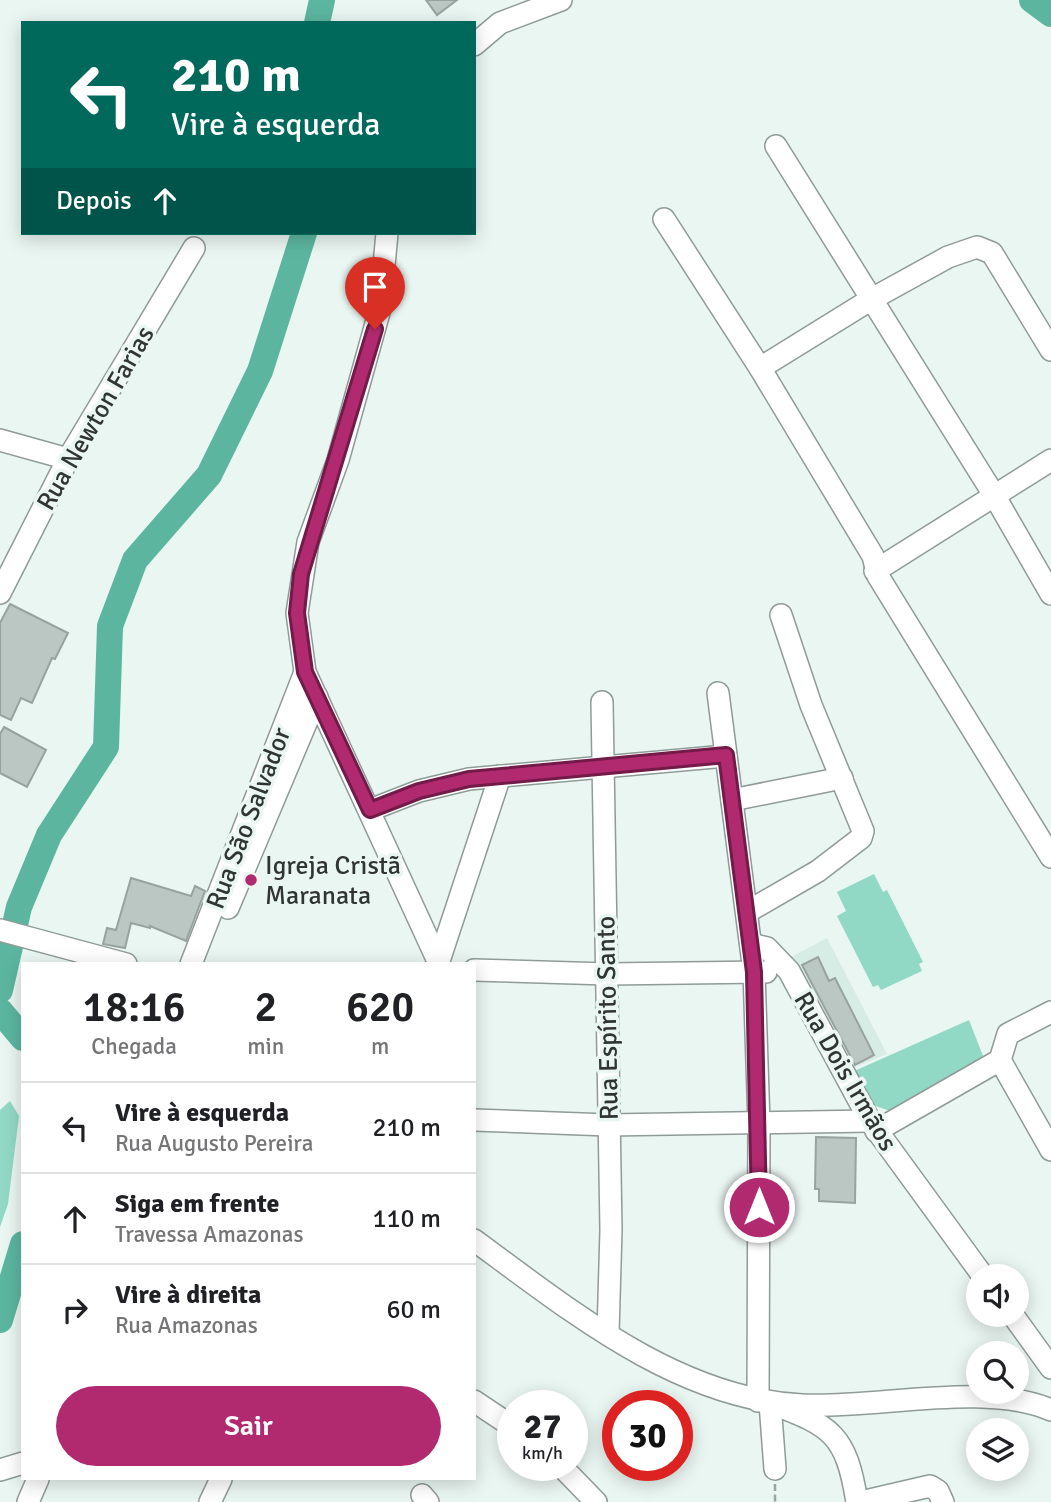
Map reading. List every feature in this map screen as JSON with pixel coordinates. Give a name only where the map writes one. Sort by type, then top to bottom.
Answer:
[{"type":"street","points":[[476,43],[500,23],[561,0]]},
{"type":"street","points":[[776,146],[994,495],[1051,594]]},
{"type":"street","points":[[664,219],[760,368],[1050,848]]},
{"type":"street","points":[[387,235],[380,309],[365,369],[301,574],[297,613],[305,672],[438,962]]},
{"type":"street","points":[[760,368],[870,300],[971,247],[984,248],[992,253],[1051,349]]},
{"type":"street","name":"Rua Newton Farias","points":[[0,592],[68,459],[194,248]]},
{"type":"street","points":[[0,440],[68,459]]},
{"type":"street","points":[[878,564],[1051,460]]},
{"type":"street","points":[[747,912],[818,871],[860,838],[863,824],[811,705],[781,615]]},
{"type":"street","name":"Rua São Salvador","points":[[192,962],[305,672]]},
{"type":"street","points":[[718,693],[754,972],[760,1124],[764,1402],[775,1469]]},
{"type":"street","name":"Rua São Salvador","points":[[205,962],[317,697]]},
{"type":"street","name":"Rua Espírito Santo","points":[[602,702],[611,1230],[608,1333]]},
{"type":"street","points":[[370,810],[419,791],[469,779],[726,755]]},
{"type":"street","points":[[438,962],[500,776]]},
{"type":"street","points":[[732,800],[842,778]]},
{"type":"street","points":[[0,930],[118,962]]},
{"type":"street","name":"Rua Dois Irmãos","points":[[751,944],[767,948],[789,971],[873,1126],[974,1264]]},
{"type":"street","points":[[476,970],[607,974],[789,971]]},
{"type":"street","points":[[476,1120],[608,1125],[873,1126],[1000,1060],[1008,1034],[1051,1012]]},
{"type":"street","points":[[1000,1060],[1051,1150]]},
{"type":"street","points":[[476,1242],[542,1291],[679,1374],[816,1420],[834,1436],[851,1465],[859,1502],[923,1486],[940,1495]]},
{"type":"street","points":[[1021,1327],[1051,1368]]},
{"type":"street","points":[[764,1402],[829,1406],[937,1399],[1007,1399],[1051,1410]]},
{"type":"street","points":[[476,1402],[497,1416]]},
{"type":"street","points":[[0,1471],[21,1464]]},
{"type":"street","points":[[28,1502],[38,1480]]},
{"type":"street","points":[[210,1502],[221,1480]]},
{"type":"street","points":[[576,1481],[596,1502]]},
{"type":"shaded area","points":[[827,938],[887,1054],[850,1069],[789,958]]},
{"type":"green space","points":[[874,874],[883,892],[887,890],[923,962],[919,964],[922,971],[881,990],[878,985],[873,987],[837,916],[846,911],[837,892]]},
{"type":"green space","points":[[969,1020],[983,1056],[893,1112],[870,1104],[852,1072]]},
{"type":"green space","points":[[10,1101],[19,1116],[8,1204],[0,1227],[0,1110]]},
{"type":"building","points":[[426,0],[457,0],[437,15]]},
{"type":"building","points":[[10,604],[68,633],[55,659],[52,658],[32,703],[21,698],[11,720],[0,715],[0,623]]},
{"type":"building","points":[[4,727],[46,750],[27,787],[0,773],[0,734]]},
{"type":"building","points":[[131,878],[191,896],[195,886],[205,891],[186,941],[150,926],[131,923],[125,948],[103,944],[107,928],[116,930]]},
{"type":"building","points":[[818,957],[829,981],[835,978],[874,1055],[855,1065],[802,965]]},
{"type":"building","points":[[816,1137],[856,1138],[855,1203],[819,1201],[819,1189],[815,1189]]},
{"type":"waterway","points":[[317,21],[322,0]]},
{"type":"waterway","points":[[1032,0],[1051,14]]},
{"type":"waterway","points":[[0,990],[19,907],[49,835],[106,747],[110,626],[135,560],[209,475],[260,371],[303,235]]},
{"type":"waterway","points":[[0,1011],[21,1036]]},
{"type":"waterway","points":[[0,1320],[21,1251]]},
{"type":"place","name":"Igreja Cristã Maranata","points":[[251,880]]},
{"type":"route","points":[[375,329],[338,460],[309,542],[301,574],[297,613],[305,672],[370,810],[419,791],[469,779],[726,755],[754,972],[760,1124],[759,1207]]}]
